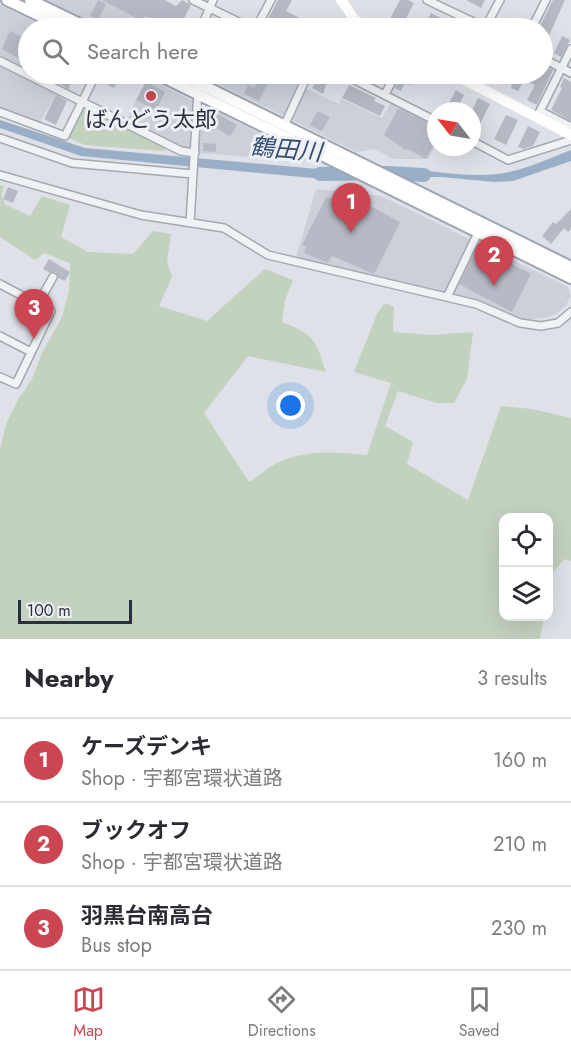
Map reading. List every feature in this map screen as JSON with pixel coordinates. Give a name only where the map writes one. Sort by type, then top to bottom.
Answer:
[{"type":"main road","points":[[7,0],[44,18]]},
{"type":"main road","points":[[30,0],[67,18]]},
{"type":"main road","points":[[341,0],[354,18]]},
{"type":"main road","points":[[200,84],[571,267]]},
{"type":"main road","points":[[200,84],[384,186],[571,278]]},
{"type":"main road","points":[[477,84],[539,114],[571,135]]},
{"type":"street","points":[[193,0],[229,18]]},
{"type":"street","points":[[206,18],[213,0]]},
{"type":"street","points":[[261,18],[271,0]]},
{"type":"street","points":[[427,0],[465,18]]},
{"type":"street","points":[[491,18],[500,0]]},
{"type":"street","points":[[537,18],[546,0]]},
{"type":"street","points":[[571,49],[539,114],[571,127]]},
{"type":"street","points":[[0,61],[18,70]]},
{"type":"street","points":[[553,63],[571,73]]},
{"type":"street","points":[[46,84],[181,150],[195,153]]},
{"type":"street","points":[[0,112],[65,136],[91,84]]},
{"type":"street","points":[[190,223],[198,84]]},
{"type":"street","points":[[285,124],[303,84]]},
{"type":"street","points":[[364,84],[427,117]]},
{"type":"street","points":[[385,94],[390,84]]},
{"type":"street","points":[[0,138],[72,163],[193,174]]},
{"type":"street","points":[[481,146],[508,160],[571,140]]},
{"type":"street","points":[[0,175],[141,215],[224,228],[268,255],[476,303],[520,323],[541,326],[558,322],[571,312]]},
{"type":"street","points":[[447,297],[478,232]]},
{"type":"street","points":[[38,304],[53,277]]},
{"type":"street","points":[[0,284],[51,311],[16,384],[0,377]]},
{"type":"street","points":[[0,336],[31,352]]},
{"type":"shaded area","points":[[41,0],[155,0],[146,18],[78,18]]},
{"type":"shaded area","points":[[0,5],[27,18],[18,18],[18,64],[0,56]]},
{"type":"shaded area","points":[[0,64],[18,73],[18,84],[39,84],[57,93],[39,124],[0,109]]},
{"type":"shaded area","points":[[144,84],[159,84],[195,102],[193,151],[126,121]]},
{"type":"shaded area","points":[[218,84],[297,84],[339,104],[341,99],[382,118],[392,101],[427,120],[428,159],[393,159],[375,149],[357,152]]},
{"type":"shaded area","points":[[208,107],[306,157],[306,161],[199,153],[202,111]]},
{"type":"shaded area","points":[[316,189],[381,196],[568,287],[571,296],[566,305],[556,314],[545,318],[523,320],[477,300],[296,258]]},
{"type":"green space","points":[[82,102],[165,143],[165,151],[85,145],[65,136]]},
{"type":"green space","points":[[0,185],[4,186],[1,195],[6,205],[30,216],[42,196],[70,205],[61,237],[88,252],[133,254],[153,231],[171,234],[167,262],[172,277],[159,306],[207,321],[265,269],[293,280],[285,300],[282,322],[308,335],[316,345],[326,372],[248,356],[204,413],[249,482],[277,463],[299,455],[333,453],[367,455],[391,383],[354,372],[377,314],[383,305],[394,307],[393,332],[432,335],[473,332],[467,379],[454,403],[437,403],[398,391],[385,426],[413,442],[407,464],[468,500],[501,406],[532,409],[571,418],[571,561],[565,559],[553,572],[553,513],[499,513],[499,621],[543,621],[540,639],[0,639],[0,449],[6,424],[32,379],[41,355],[62,317],[69,291],[70,263],[44,253],[35,260],[0,237]]},
{"type":"water","points":[[0,120],[85,148],[329,170],[344,178],[323,179],[81,156],[0,128]]},
{"type":"water","points":[[571,150],[571,161],[513,181],[411,177],[392,167],[462,175],[490,175],[521,169]]},
{"type":"building","points":[[98,0],[106,4],[99,18],[90,16]]},
{"type":"building","points":[[102,0],[165,0],[176,6],[182,0],[191,5],[184,18],[145,16],[136,18]]},
{"type":"building","points":[[278,0],[292,0],[286,11],[300,18],[269,18]]},
{"type":"building","points":[[400,0],[414,3],[406,18],[390,18]]},
{"type":"building","points":[[466,0],[485,0],[481,8]]},
{"type":"building","points":[[553,0],[565,0],[553,27],[553,18],[544,18]]},
{"type":"building","points":[[431,13],[441,18],[428,18]]},
{"type":"building","points":[[10,31],[18,35],[18,58],[2,49]]},
{"type":"building","points":[[562,36],[570,40],[561,57],[554,53]]},
{"type":"building","points":[[564,78],[571,82],[571,121],[551,110],[562,88],[560,87]]},
{"type":"building","points":[[60,84],[71,84],[68,89]]},
{"type":"building","name":"ばんどう太郎","points":[[145,84],[150,84],[165,92],[156,110],[136,100]]},
{"type":"building","points":[[256,84],[268,84],[259,101],[244,94],[248,85],[254,88]]},
{"type":"building","points":[[314,84],[326,84],[323,94],[312,88]]},
{"type":"building","points":[[397,84],[404,84],[401,91],[395,88]]},
{"type":"building","points":[[510,84],[522,84],[518,91],[511,88]]},
{"type":"building","points":[[533,84],[547,84],[537,105],[527,100],[535,85]]},
{"type":"building","points":[[349,85],[376,98],[374,101],[385,106],[380,116],[342,98]]},
{"type":"building","points":[[456,90],[464,95],[460,102],[450,102]]},
{"type":"building","points":[[56,95],[67,101],[56,125],[44,119]]},
{"type":"building","points":[[478,98],[490,104],[481,122],[481,102],[476,102]]},
{"type":"building","points":[[207,108],[237,125],[230,136],[214,127],[212,130],[202,127],[203,112]]},
{"type":"building","points":[[398,108],[427,122],[428,156],[426,159],[404,149],[384,135]]},
{"type":"building","points":[[318,111],[330,117],[322,131],[310,125]]},
{"type":"building","points":[[506,115],[518,120],[506,145],[494,139]]},
{"type":"building","points":[[528,126],[540,132],[533,146],[523,149],[518,147]]},
{"type":"building","points":[[203,143],[216,144],[216,152],[203,151]]},
{"type":"building","points":[[8,187],[18,191],[13,203],[3,199]]},
{"type":"building","points":[[326,197],[372,207],[400,222],[374,274],[332,256],[328,263],[304,253],[306,247],[302,245]]},
{"type":"building","points":[[571,209],[571,229],[568,232],[564,228],[551,244],[542,236],[553,222],[556,224]]},
{"type":"building","points":[[478,246],[531,274],[512,312],[459,284]]},
{"type":"building","points":[[49,259],[70,272],[65,281],[58,278],[56,272],[50,273],[43,269]]},
{"type":"waterway","name":"鶴田川","points":[[320,174],[424,175]]},
{"type":"place","name":"ばんどう太郎","points":[[151,96]]},
{"type":"place","name":"ケーズデンキ","points":[[351,233]]},
{"type":"place","name":"ブックオフ","points":[[494,286]]},
{"type":"place","name":"羽黒台南高台","points":[[34,339]]}]
